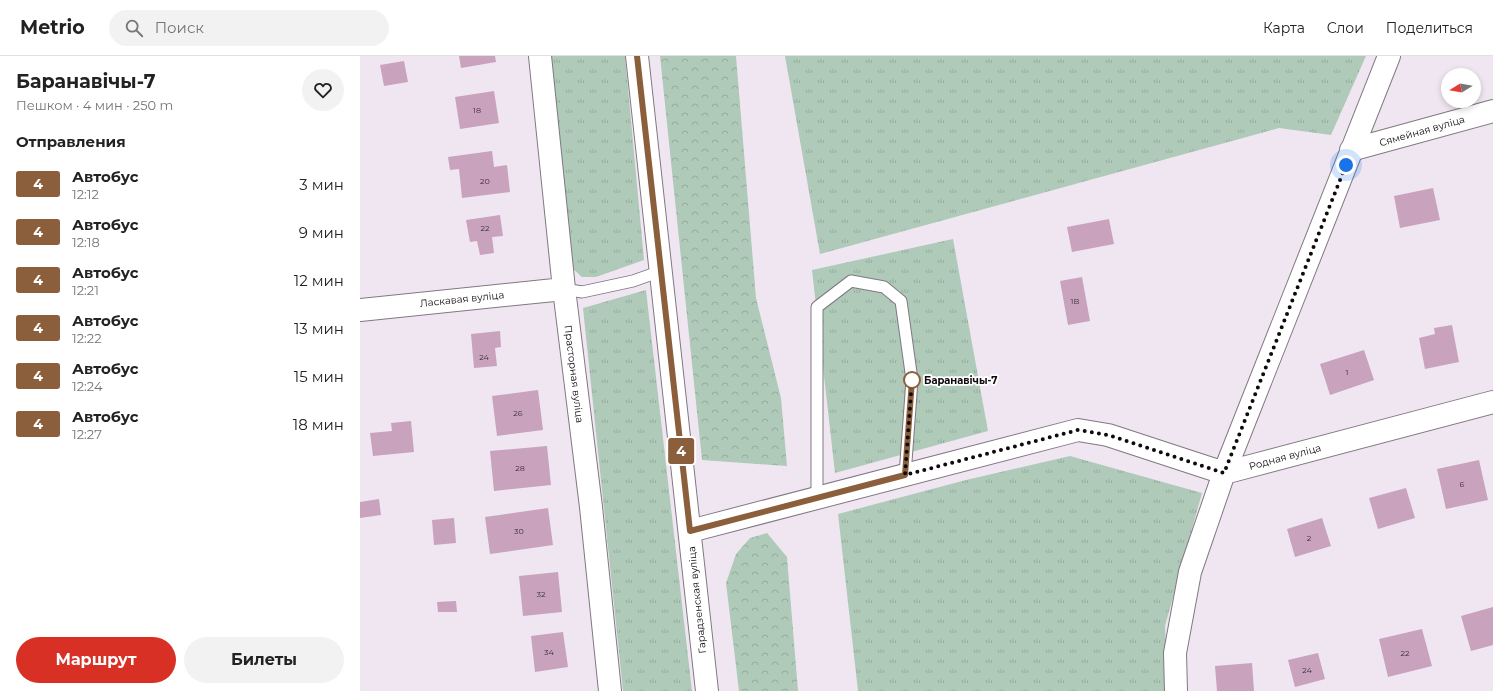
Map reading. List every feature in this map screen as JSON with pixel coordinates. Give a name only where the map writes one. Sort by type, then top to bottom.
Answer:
[{"type":"street","name":"Прасторная вуліца","points":[[540,56],[564,289],[591,507],[610,691]]},
{"type":"street","name":"Гарадзенская вуліца","points":[[637,56],[707,691]]},
{"type":"street","points":[[1176,691],[1175,653],[1190,572],[1224,473],[1389,56]]},
{"type":"street","name":"Сямейная вуліца","points":[[1351,150],[1493,111]]},
{"type":"street","name":"Ласкавая вуліца","points":[[360,310],[564,289]]},
{"type":"street","name":"Родная вуліца","points":[[1224,473],[1493,402]]},
{"type":"street","points":[[690,531],[1078,430],[1108,435],[1224,473]]},
{"type":"lane","points":[[564,289],[582,292],[633,281],[661,271]]},
{"type":"lane","points":[[817,498],[817,307],[851,281],[884,287],[901,301],[912,380],[905,475]]},
{"type":"green space","points":[[548,56],[625,56],[644,260],[596,277],[582,277],[572,268]]},
{"type":"green space","points":[[660,56],[736,56],[756,298],[781,398],[787,466],[702,460]]},
{"type":"green space","points":[[785,56],[1366,56],[1331,135],[1279,128],[820,254]]},
{"type":"green space","points":[[953,239],[988,431],[835,473],[812,270]]},
{"type":"green space","points":[[646,290],[692,691],[623,691],[583,308]]},
{"type":"green space","points":[[1070,456],[1202,493],[1165,626],[1168,691],[858,691],[838,514],[966,480]]},
{"type":"green space","points":[[767,533],[787,557],[798,691],[739,691],[726,583],[736,554],[750,538]]},
{"type":"building","points":[[459,56],[495,56],[496,62],[461,68]]},
{"type":"building","points":[[404,61],[408,82],[384,86],[380,65]]},
{"type":"building","points":[[494,91],[499,123],[460,129],[455,97]]},
{"type":"building","points":[[492,151],[494,167],[507,165],[510,192],[462,198],[459,169],[450,170],[448,157]]},
{"type":"building","points":[[1433,188],[1440,220],[1400,228],[1394,196]]},
{"type":"building","points":[[500,215],[503,236],[492,237],[494,253],[480,255],[477,241],[470,242],[466,220]]},
{"type":"building","points":[[1109,219],[1114,244],[1072,252],[1067,227]]},
{"type":"building","points":[[1082,277],[1090,321],[1068,325],[1060,281]]},
{"type":"building","points":[[1452,325],[1459,362],[1425,369],[1419,338],[1435,334],[1434,328]]},
{"type":"building","points":[[500,331],[501,347],[495,348],[497,366],[474,368],[471,334]]},
{"type":"building","points":[[1364,350],[1374,380],[1330,395],[1320,364]]},
{"type":"building","points":[[538,390],[543,430],[497,436],[492,396]]},
{"type":"building","points":[[411,421],[414,452],[373,456],[370,433],[392,431],[391,423]]},
{"type":"building","points":[[547,446],[551,485],[494,491],[490,451]]},
{"type":"building","points":[[1479,460],[1488,500],[1446,509],[1437,469]]},
{"type":"building","points":[[1406,488],[1415,518],[1378,529],[1369,498]]},
{"type":"building","points":[[379,499],[381,515],[360,518],[360,502]]},
{"type":"building","points":[[548,508],[553,545],[490,554],[485,517]]},
{"type":"building","points":[[454,518],[456,543],[434,545],[432,520]]},
{"type":"building","points":[[1322,518],[1331,546],[1295,557],[1287,529]]},
{"type":"building","points":[[558,572],[562,612],[523,616],[519,576]]},
{"type":"building","points":[[456,601],[457,612],[438,612],[437,602]]},
{"type":"building","points":[[1493,607],[1493,645],[1471,651],[1461,616]]},
{"type":"building","points":[[1422,629],[1432,666],[1388,677],[1379,639]]},
{"type":"building","points":[[563,632],[568,667],[535,672],[531,636]]},
{"type":"building","points":[[1318,653],[1325,679],[1295,687],[1288,660]]},
{"type":"building","points":[[1252,663],[1254,691],[1217,691],[1215,666]]},
{"type":"bus line","name":"4","points":[[637,56],[690,531],[905,475],[912,380]]},
{"type":"place","name":"Баранавічы-7","points":[[912,380]]},
{"type":"route","points":[[912,380],[905,475],[1078,430],[1108,435],[1224,473],[1346,165]]}]
